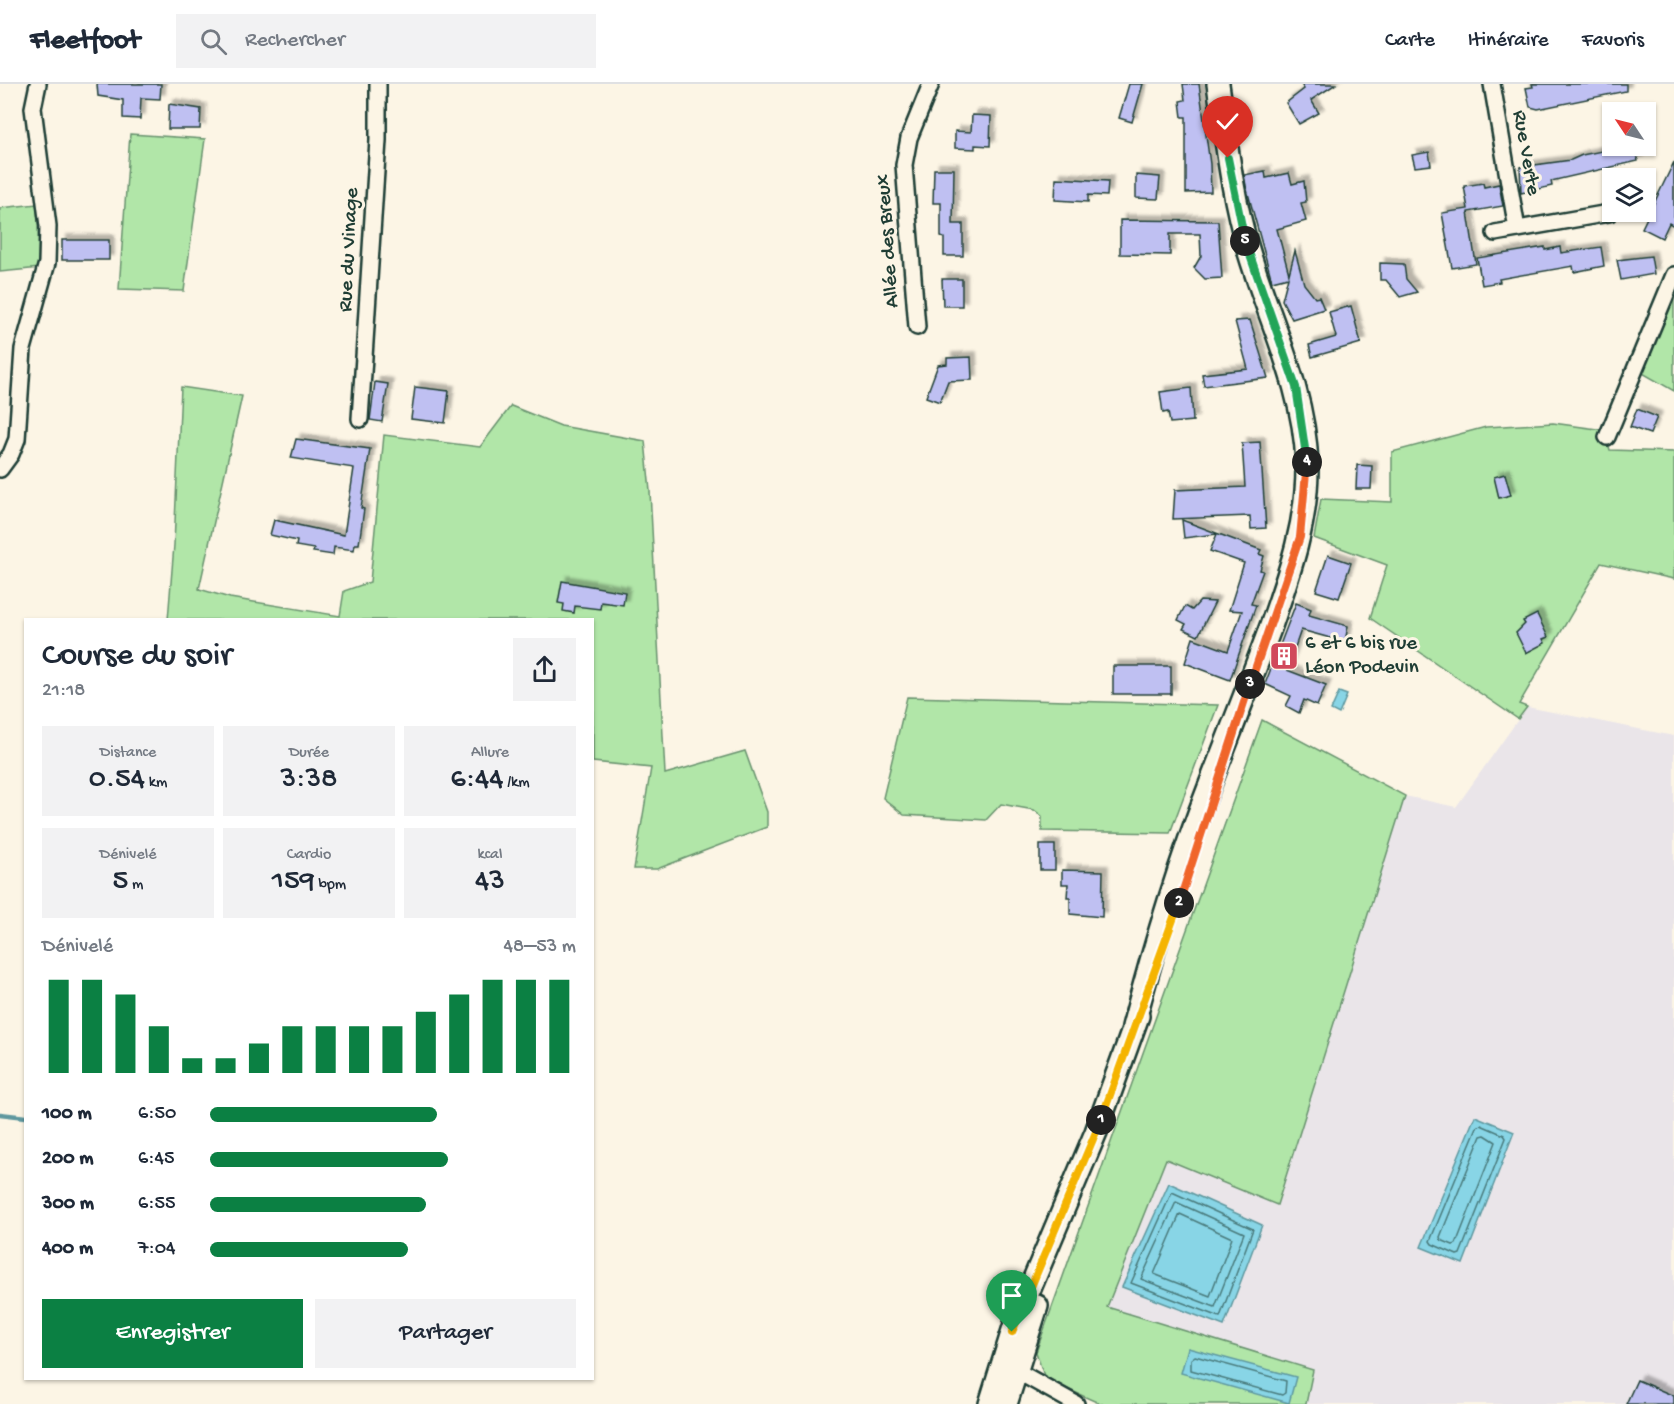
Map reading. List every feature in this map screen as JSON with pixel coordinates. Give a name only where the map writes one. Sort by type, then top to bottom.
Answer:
[{"type":"main road","points":[[997,1403],[1008,1367],[1133,1027],[1168,938],[1303,525],[1307,476],[1304,433],[1296,387],[1253,268],[1240,221],[1218,84]]},
{"type":"street","points":[[0,468],[11,454],[17,439],[23,349],[47,263],[48,226],[33,108],[38,84]]},
{"type":"street","name":"Rue du Vinage","points":[[360,419],[378,140],[378,84]]},
{"type":"street","name":"Allée des Breux","points":[[917,327],[904,165],[909,138],[931,84]]},
{"type":"street","name":"Rue Verte","points":[[1492,84],[1517,229]]},
{"type":"street","name":"Rue Verte","points":[[1496,233],[1602,214]]},
{"type":"street","points":[[1607,437],[1674,275]]},
{"type":"street","points":[[1008,1367],[1076,1404]]},
{"type":"shaded area","points":[[1527,707],[1674,736],[1674,1404],[1306,1404],[1313,1370],[1107,1307],[1166,1159],[1277,1204],[1405,796],[1456,807]]},
{"type":"green space","points":[[130,134],[205,139],[184,291],[119,289]]},
{"type":"green space","points":[[37,204],[40,268],[0,272],[0,208]]},
{"type":"green space","points":[[1674,291],[1674,391],[1639,371]]},
{"type":"green space","points":[[181,387],[242,396],[199,589],[230,598],[340,616],[344,591],[370,582],[384,435],[480,447],[511,406],[561,426],[645,441],[650,491],[665,774],[745,751],[767,812],[767,827],[657,869],[634,869],[651,768],[594,762],[594,618],[168,618]]},
{"type":"green space","points":[[1553,423],[1604,430],[1610,450],[1674,452],[1674,579],[1601,563],[1519,704],[1527,707],[1518,719],[1370,618],[1387,565],[1314,538],[1321,499],[1392,502],[1392,452],[1486,427]]},
{"type":"green space","points":[[907,697],[1218,705],[1170,833],[1042,831],[1042,816],[1034,810],[1001,804],[986,820],[904,815],[883,798]]},
{"type":"green space","points":[[1262,720],[1405,796],[1277,1205],[1166,1159],[1107,1307],[1313,1370],[1306,1404],[1101,1404],[1045,1379],[1036,1352]]},
{"type":"water","points":[[1339,692],[1347,695],[1339,714],[1331,710]]},
{"type":"water","points":[[1475,1116],[1514,1132],[1463,1264],[1421,1247]]},
{"type":"water","points":[[1169,1183],[1262,1225],[1224,1326],[1122,1287]]},
{"type":"water","points":[[1188,1348],[1296,1377],[1289,1403],[1181,1373]]},
{"type":"building","points":[[97,84],[161,84],[160,99],[141,98],[140,119],[123,118],[123,100],[98,96]]},
{"type":"building","points":[[1129,84],[1143,84],[1132,122],[1119,118]]},
{"type":"building","points":[[1183,84],[1199,84],[1210,164],[1211,192],[1186,193],[1186,117],[1182,117],[1180,101],[1185,100]]},
{"type":"building","points":[[1301,84],[1336,84],[1311,100],[1319,113],[1299,124],[1286,103],[1304,89]]},
{"type":"building","points":[[1532,84],[1626,84],[1626,91],[1538,109],[1530,107],[1526,88],[1533,87]]},
{"type":"building","points":[[169,104],[201,109],[200,129],[168,129]]},
{"type":"building","points":[[972,115],[991,116],[990,146],[975,145],[975,149],[955,148],[955,131],[971,132]]},
{"type":"building","points":[[1602,151],[1602,156],[1637,156],[1638,161],[1551,181],[1552,186],[1521,193],[1520,167],[1571,160]]},
{"type":"building","points":[[1429,152],[1431,165],[1415,167],[1412,155]]},
{"type":"building","points":[[1674,162],[1674,226],[1669,223],[1662,238],[1642,228],[1645,222],[1656,222],[1656,199]]},
{"type":"building","points":[[934,169],[954,169],[953,224],[963,224],[963,256],[944,256],[944,238],[941,237],[941,203],[933,203]]},
{"type":"building","points":[[1265,171],[1266,178],[1289,173],[1292,184],[1304,181],[1306,202],[1301,203],[1306,221],[1277,229],[1289,274],[1295,251],[1304,284],[1315,298],[1319,297],[1324,309],[1292,319],[1282,300],[1288,277],[1272,281],[1246,186],[1244,175]]},
{"type":"building","points":[[1136,175],[1160,177],[1158,199],[1136,198]]},
{"type":"building","points":[[1056,178],[1108,181],[1107,196],[1088,195],[1088,202],[1055,200]]},
{"type":"building","points":[[1483,183],[1484,187],[1499,184],[1503,206],[1468,212],[1476,264],[1452,268],[1442,213],[1468,209],[1464,186]]},
{"type":"building","points":[[1120,220],[1218,221],[1222,278],[1205,279],[1194,268],[1201,256],[1200,234],[1170,234],[1170,255],[1120,254]]},
{"type":"building","points":[[62,240],[109,240],[109,260],[62,260]]},
{"type":"building","points":[[1545,247],[1545,250],[1560,247],[1561,253],[1601,247],[1604,266],[1574,272],[1573,266],[1499,279],[1500,282],[1482,285],[1477,258]]},
{"type":"building","points":[[1651,256],[1654,274],[1621,280],[1617,260]]},
{"type":"building","points":[[1380,263],[1404,264],[1406,279],[1417,292],[1400,297],[1386,280],[1380,280]]},
{"type":"building","points":[[942,279],[962,279],[962,306],[943,306]]},
{"type":"building","points":[[1351,306],[1361,343],[1312,357],[1309,345],[1336,337],[1329,312]]},
{"type":"building","points":[[1250,320],[1268,378],[1204,386],[1202,374],[1248,369],[1235,321]]},
{"type":"building","points":[[971,357],[972,380],[948,381],[940,402],[926,397],[938,365],[947,364],[947,358]]},
{"type":"building","points":[[375,382],[388,384],[382,422],[370,420]]},
{"type":"building","points":[[415,387],[449,391],[445,423],[411,419]]},
{"type":"building","points":[[1191,388],[1193,421],[1170,423],[1168,412],[1163,413],[1160,392]]},
{"type":"building","points":[[1637,409],[1657,417],[1650,434],[1630,427]]},
{"type":"building","points":[[296,439],[370,449],[361,508],[364,509],[359,544],[355,544],[354,550],[334,547],[333,555],[313,552],[314,549],[296,546],[297,541],[270,535],[274,520],[344,535],[354,468],[291,458]]},
{"type":"building","points":[[1260,442],[1266,528],[1251,529],[1250,516],[1173,519],[1175,490],[1245,487],[1242,443]]},
{"type":"building","points":[[1357,465],[1372,466],[1371,489],[1356,489]]},
{"type":"building","points":[[1505,474],[1511,495],[1499,498],[1494,477]]},
{"type":"building","points":[[1182,520],[1261,550],[1259,554],[1264,556],[1260,570],[1263,571],[1251,604],[1256,605],[1230,680],[1185,663],[1193,638],[1228,651],[1242,611],[1229,610],[1244,563],[1210,551],[1217,534],[1184,538]]},
{"type":"building","points":[[1328,555],[1351,563],[1339,598],[1316,591]]},
{"type":"building","points":[[562,581],[625,592],[623,605],[601,602],[600,609],[575,606],[574,613],[563,611],[564,604],[558,603]]},
{"type":"building","points":[[1200,601],[1215,602],[1198,636],[1183,629],[1186,624],[1178,620],[1185,606],[1192,610]]},
{"type":"building","name":"6 et 6 bis rue Léon Podevin","points":[[1296,603],[1311,609],[1309,615],[1348,626],[1345,642],[1301,630],[1287,670],[1326,685],[1317,706],[1304,700],[1299,713],[1286,706],[1291,696],[1265,684]]},
{"type":"building","points":[[1537,614],[1548,637],[1543,639],[1545,643],[1526,653],[1516,633],[1525,624],[1523,621]]},
{"type":"building","points":[[1113,666],[1171,666],[1171,694],[1113,694]]},
{"type":"building","points":[[1040,845],[1055,845],[1055,870],[1040,870]]},
{"type":"building","points":[[1062,870],[1103,871],[1102,917],[1070,914],[1070,897],[1067,897],[1068,884],[1062,884]]},
{"type":"building","points":[[1637,1380],[1674,1396],[1674,1404],[1626,1404]]},
{"type":"waterway","points":[[0,1114],[24,1117]]},
{"type":"place","name":"6 et 6 bis rue Léon Podevin","points":[[1284,656]]},
{"type":"route","points":[[1012,1332],[1096,1132],[1133,1027],[1168,938],[1207,814],[1238,726],[1247,691],[1296,554],[1303,525],[1307,476],[1300,406],[1289,365],[1253,268],[1228,158]]}]
